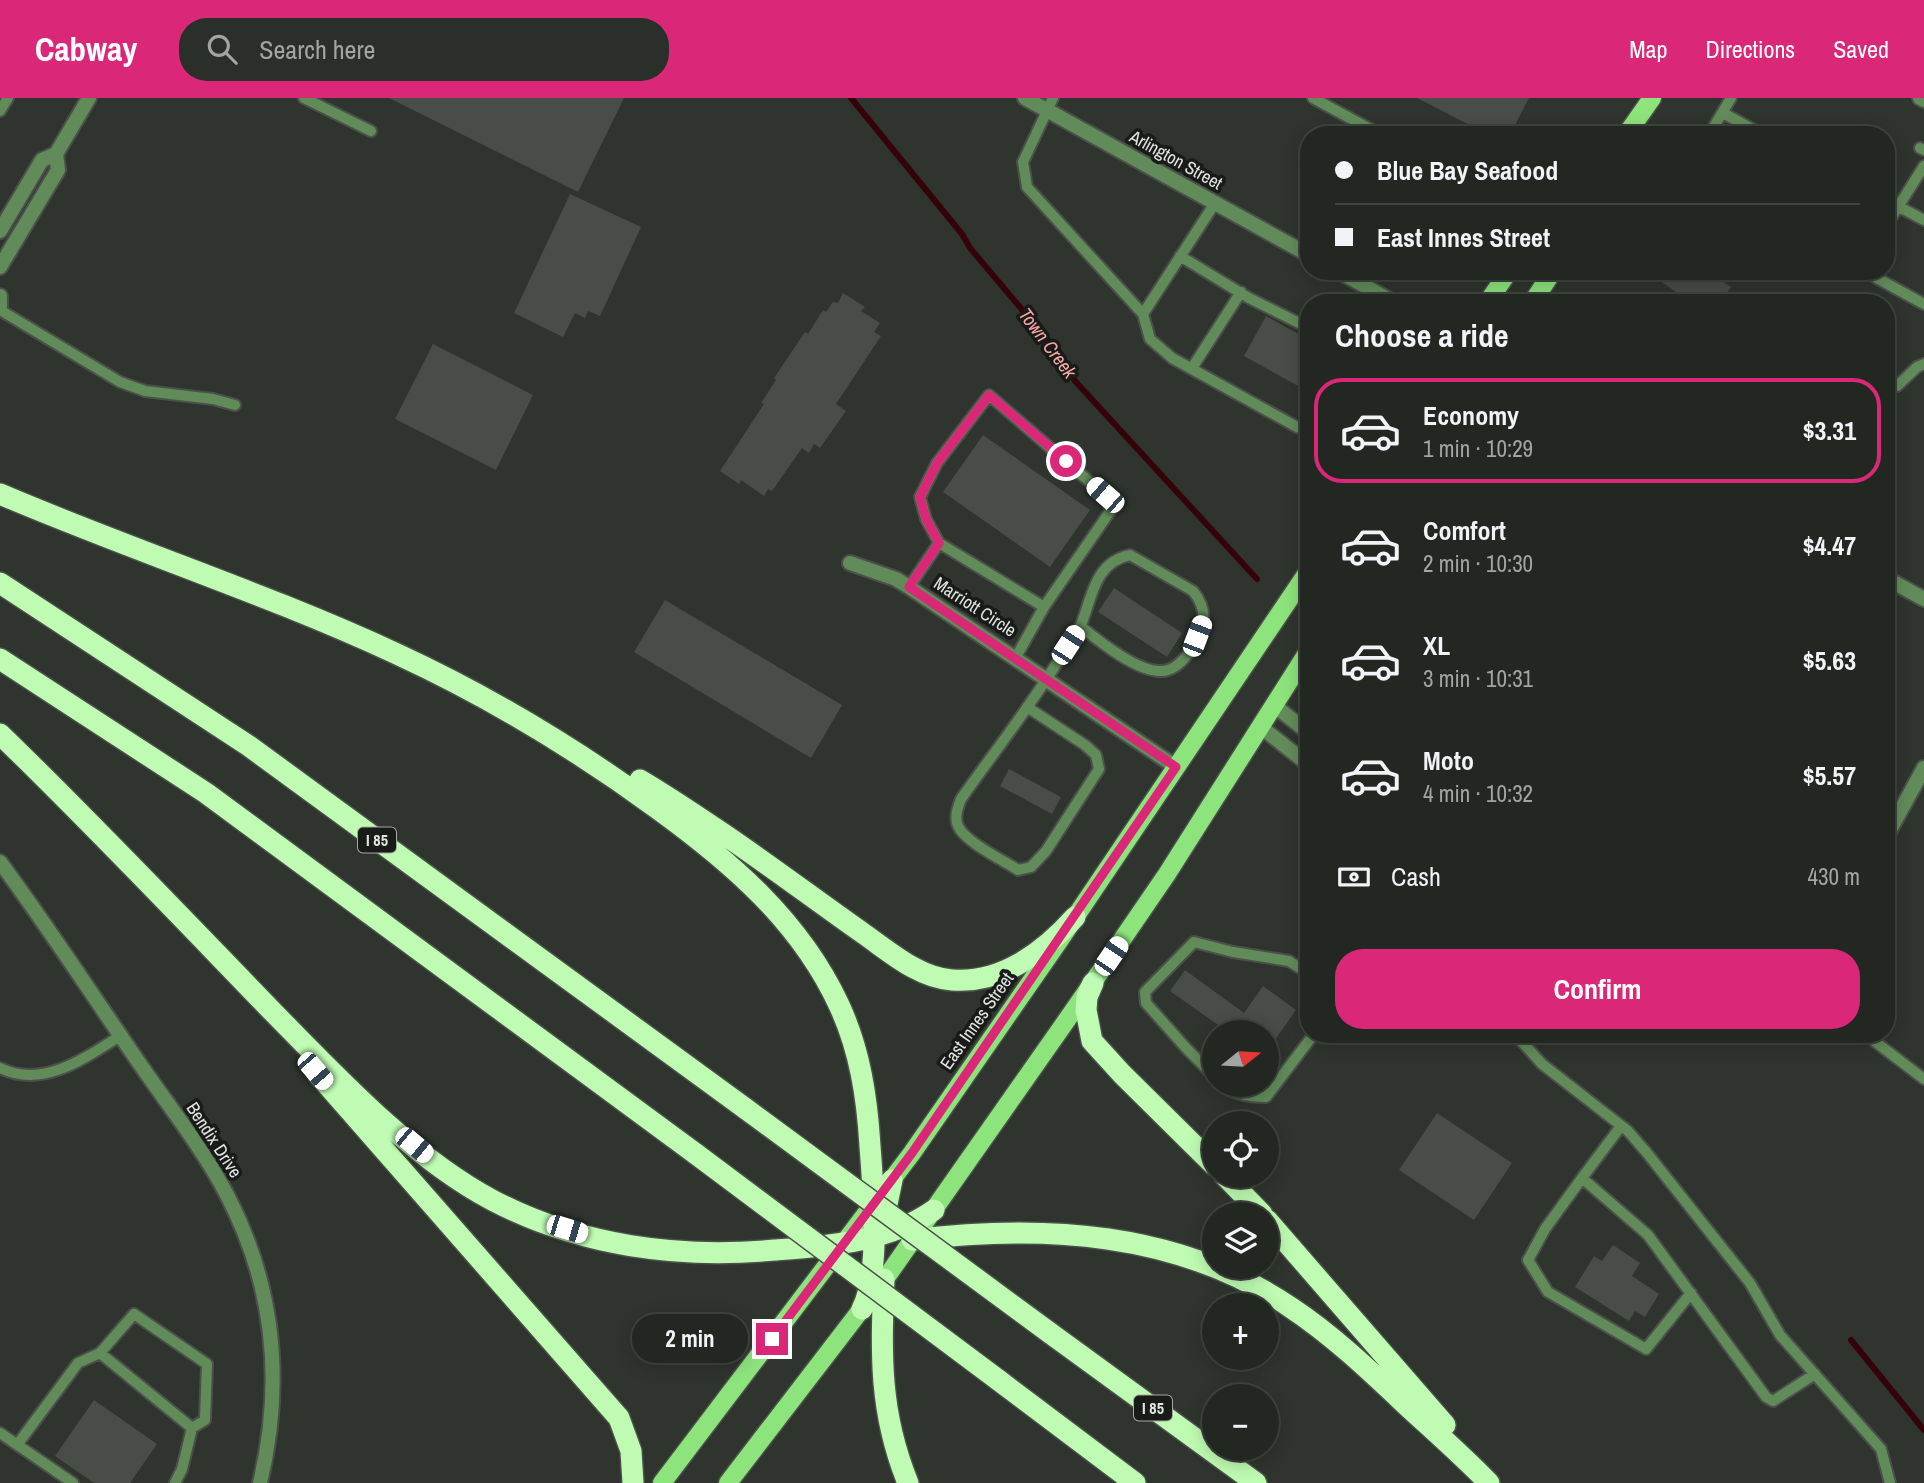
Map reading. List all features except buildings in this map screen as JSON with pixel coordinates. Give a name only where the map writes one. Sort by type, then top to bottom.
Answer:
[{"type":"highway","points":[[0,494],[229,583],[377,645],[582,747],[677,803],[869,937],[929,975],[961,980],[1002,973],[1037,952],[1075,917]]},
{"type":"highway","name":"I 85","points":[[0,583],[249,746],[1256,1483]]},
{"type":"highway","points":[[0,659],[206,793],[696,1154],[1135,1483]]},
{"type":"highway","points":[[506,709],[602,770],[690,832],[755,889],[800,940],[840,1006],[859,1060],[868,1117],[873,1206],[884,1280],[884,1394],[890,1431],[908,1483]]},
{"type":"highway","points":[[0,734],[314,1053],[384,1120],[461,1181],[511,1209],[603,1240],[679,1253],[758,1252],[880,1239],[913,1240],[1015,1233],[1091,1235],[1167,1251],[1223,1271],[1274,1296],[1329,1336],[1491,1483]]},
{"type":"highway","points":[[190,926],[456,1234],[620,1418],[631,1451],[633,1483]]},
{"type":"highway","points":[[1093,983],[1087,997],[1086,1010],[1092,1041],[1202,1154]]},
{"type":"highway","points":[[862,1309],[871,1284],[892,1180]]},
{"type":"highway","points":[[1237,1188],[1250,1202]]},
{"type":"highway","points":[[827,1265],[934,1210]]},
{"type":"highway","points":[[1279,1234],[1370,1337],[1491,1483]]},
{"type":"main road","points":[[1636,126],[1652,98]]},
{"type":"main road","name":"East Innes Street","points":[[662,1483],[892,1180],[1075,917],[1300,583]]},
{"type":"main road","points":[[728,1483],[884,1280],[1093,983],[1167,874],[1300,665]]},
{"type":"street","points":[[0,231],[42,160],[55,154],[89,98]]},
{"type":"street","name":"Arlington Street","points":[[1025,98],[1050,104],[1300,250]]},
{"type":"street","points":[[0,267],[58,170],[55,154]]},
{"type":"street","points":[[1354,280],[1379,294]]},
{"type":"street","points":[[0,296],[0,308]]},
{"type":"street","name":"Marriott Circle","points":[[850,564],[896,579],[909,587],[1176,767]]},
{"type":"street","points":[[1895,583],[1924,599]]},
{"type":"street","points":[[1275,706],[1300,726]]},
{"type":"street","points":[[1261,727],[1300,758]]},
{"type":"street","points":[[1895,821],[1924,768]]},
{"type":"street","name":"Bendix Drive","points":[[0,862],[219,1182],[241,1224],[263,1290],[271,1330],[274,1368],[273,1404],[260,1483]]},
{"type":"lane","points":[[0,111],[8,98]]},
{"type":"lane","points":[[304,98],[371,131]]},
{"type":"lane","points":[[1715,126],[1731,98]]},
{"type":"lane","points":[[1321,100],[1366,126]]},
{"type":"lane","points":[[1050,104],[1023,162],[1027,187],[1143,314],[1150,339],[1172,358],[1300,428]]},
{"type":"lane","points":[[1723,113],[1747,126]]},
{"type":"lane","points":[[1895,211],[1924,166]]},
{"type":"lane","points":[[1143,314],[1216,203]]},
{"type":"lane","points":[[1895,205],[1924,220]]},
{"type":"lane","points":[[1181,257],[1300,323]]},
{"type":"lane","points":[[1880,280],[1924,304]]},
{"type":"lane","points":[[1192,369],[1241,292]]},
{"type":"lane","points":[[0,308],[120,382],[145,391],[214,399],[235,405]]},
{"type":"lane","points":[[1897,386],[1924,364]]},
{"type":"lane","points":[[1016,657],[1044,607],[1111,510],[1105,495],[989,395],[937,463],[920,497],[926,519],[939,543],[1044,607]]},
{"type":"lane","points":[[909,587],[939,543]]},
{"type":"lane","points":[[1027,707],[1085,745],[1096,755],[1099,769],[1046,851],[1031,867],[1018,870],[968,838],[958,826],[956,811],[961,799],[1047,678],[1080,626],[1088,597],[1106,566],[1118,557],[1130,555],[1193,591],[1199,598],[1203,620],[1191,652],[1180,664],[1164,672],[1148,670],[1102,643],[1080,626]]},
{"type":"lane","points":[[1202,1064],[1146,1003],[1145,992],[1194,942],[1233,952],[1289,961],[1300,968]]},
{"type":"lane","points":[[0,1068],[9,1073],[58,1072],[120,1036]]},
{"type":"lane","points":[[1279,1080],[1307,1043]]},
{"type":"lane","points":[[1523,1043],[1542,1064],[1621,1126],[1647,1153],[1750,1283],[1780,1335],[1881,1449],[1890,1483]]},
{"type":"lane","points":[[1877,1043],[1924,1079]]},
{"type":"lane","points":[[1621,1126],[1545,1229],[1528,1260],[1548,1292],[1646,1349],[1691,1293]]},
{"type":"lane","points":[[1582,1178],[1648,1235],[1766,1397],[1773,1401],[1815,1374]]},
{"type":"lane","points":[[17,1445],[78,1363],[100,1353],[134,1314],[207,1364],[205,1420],[192,1428],[183,1469],[176,1483]]},
{"type":"lane","points":[[100,1353],[192,1428]]},
{"type":"lane","points":[[0,1433],[73,1483]]},
{"type":"waterway","name":"Town Creek","points":[[851,98],[962,234],[970,248],[1057,351],[1075,381],[1257,579]]},
{"type":"waterway","name":"Town Creek","points":[[1851,1340],[1924,1430]]},
{"type":"route","points":[[772,1339],[912,1153],[1176,767],[984,635],[909,587],[939,543],[926,519],[920,497],[937,463],[989,395],[1066,461]]}]
